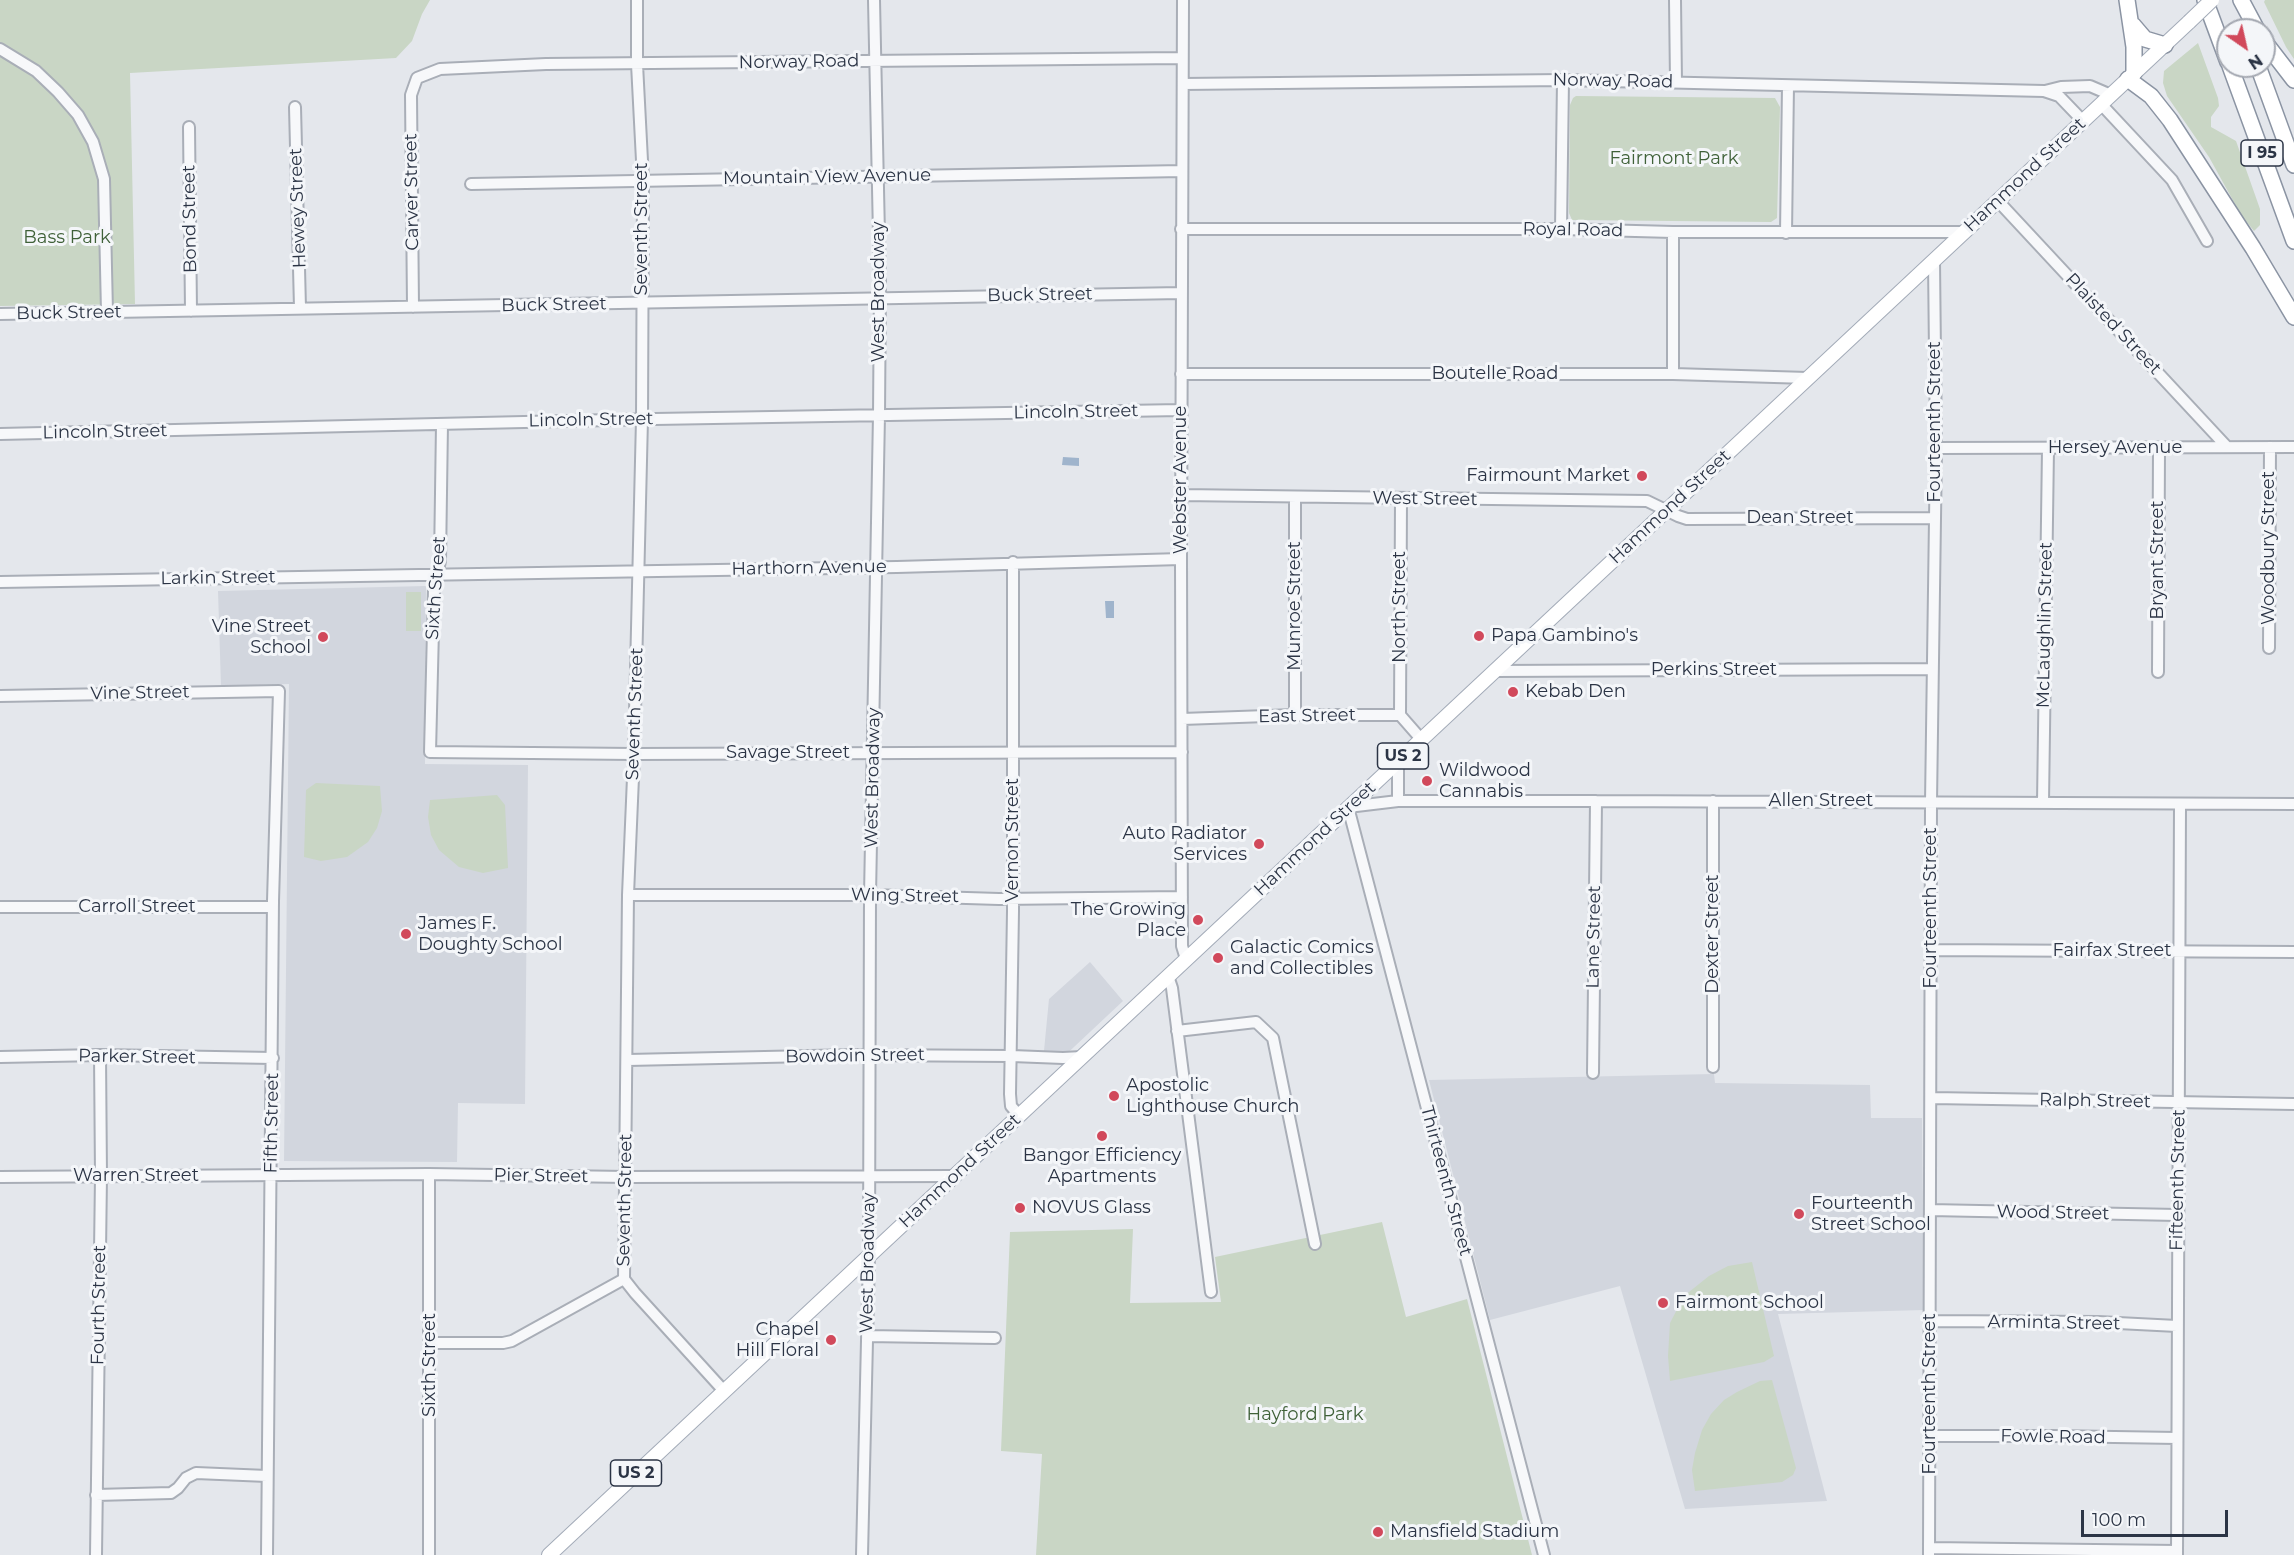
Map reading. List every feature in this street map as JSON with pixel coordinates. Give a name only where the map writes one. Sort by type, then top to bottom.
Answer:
[{"type":"highway","points":[[2127,0],[2134,47],[2131,76],[2166,114],[2259,258],[2294,317]]},
{"type":"highway","points":[[2205,0],[2216,30]]},
{"type":"highway","points":[[2233,0],[2240,18]]},
{"type":"highway","points":[[2241,0],[2251,18]]},
{"type":"highway","points":[[2130,20],[2134,29],[2145,39],[2165,45]]},
{"type":"highway","points":[[2276,57],[2294,80]]},
{"type":"highway","name":"I 95","points":[[2234,78],[2294,241]]},
{"type":"highway","name":"I 95","points":[[2262,78],[2294,165]]},
{"type":"main road","name":"Hammond Street","points":[[549,1555],[2212,0]]},
{"type":"street","name":"Seventh Street","points":[[637,0],[637,64],[643,180],[642,419],[634,754],[628,894],[624,1279],[634,1293],[724,1391]]},
{"type":"street","name":"West Broadway","points":[[862,1555],[869,1255],[870,895],[880,298],[874,0]]},
{"type":"street","name":"Webster Avenue","points":[[1183,0],[1182,946],[1186,959]]},
{"type":"street","points":[[1675,0],[1676,82]]},
{"type":"street","points":[[0,50],[36,71],[58,92],[78,115],[93,142],[104,179],[107,312]]},
{"type":"street","name":"Norway Road","points":[[417,78],[440,69],[546,64],[1182,58]]},
{"type":"street","name":"Carver Street","points":[[413,307],[411,95],[417,78]]},
{"type":"street","name":"Norway Road","points":[[1183,84],[1563,80],[2044,91],[2061,87],[2090,86],[2106,100]]},
{"type":"street","points":[[1561,229],[1563,80]]},
{"type":"street","points":[[1786,233],[1788,86]]},
{"type":"street","points":[[2044,91],[2059,96],[2083,122]]},
{"type":"street","points":[[2106,100],[2172,180],[2206,241]]},
{"type":"street","name":"Hewey Street","points":[[295,107],[300,308]]},
{"type":"street","name":"Bond Street","points":[[189,127],[191,311]]},
{"type":"street","name":"Mountain View Avenue","points":[[471,184],[1182,171]]},
{"type":"street","name":"Plaisted Street","points":[[1998,201],[2227,447]]},
{"type":"street","name":"Royal Road","points":[[1181,229],[1964,232]]},
{"type":"street","points":[[1673,232],[1673,374]]},
{"type":"street","name":"Fourteenth Street","points":[[1929,1552],[1931,802],[1936,448],[1934,261]]},
{"type":"street","name":"Buck Street","points":[[0,314],[1181,293]]},
{"type":"street","name":"Boutelle Road","points":[[1181,374],[1673,374],[1808,378]]},
{"type":"street","name":"Lincoln Street","points":[[0,434],[642,419],[1181,410]]},
{"type":"street","name":"Sixth Street","points":[[430,752],[434,589],[440,561],[441,424]]},
{"type":"street","name":"Woodbury Street","points":[[2269,648],[2270,447]]},
{"type":"street","name":"Hersey Avenue","points":[[1936,448],[2294,447]]},
{"type":"street","name":"McLaughlin Street","points":[[2043,802],[2048,448]]},
{"type":"street","name":"Bryant Street","points":[[2158,448],[2158,672]]},
{"type":"street","name":"West Street","points":[[1181,495],[1647,501],[1667,510]]},
{"type":"street","name":"Munroe Street","points":[[1295,498],[1295,715]]},
{"type":"street","name":"North Street","points":[[1400,715],[1401,499]]},
{"type":"street","name":"Dean Street","points":[[1667,510],[1688,519],[1935,518]]},
{"type":"street","name":"Harthorn Avenue","points":[[436,574],[1181,559]]},
{"type":"street","name":"Vernon Street","points":[[1013,562],[1011,1106],[1019,1115]]},
{"type":"street","name":"Larkin Street","points":[[0,582],[436,574]]},
{"type":"street","name":"Perkins Street","points":[[1495,671],[1932,669]]},
{"type":"street","name":"Vine Street","points":[[0,696],[279,691]]},
{"type":"street","name":"Fifth Street","points":[[267,1555],[273,907],[279,691]]},
{"type":"street","name":"East Street","points":[[1182,720],[1295,715],[1400,715]]},
{"type":"street","points":[[1400,715],[1421,739]]},
{"type":"street","name":"Savage Street","points":[[430,752],[634,754],[1182,752]]},
{"type":"street","points":[[1398,761],[1398,801]]},
{"type":"street","name":"Allen Street","points":[[1348,807],[1398,801],[2294,804]]},
{"type":"street","name":"Lane Street","points":[[1593,1073],[1596,801]]},
{"type":"street","name":"Dexter Street","points":[[1713,801],[1713,1067]]},
{"type":"street","name":"Fifteenth Street","points":[[2177,1553],[2180,805]]},
{"type":"street","name":"Thirteenth Street","points":[[1348,807],[1544,1555]]},
{"type":"street","name":"Wing Street","points":[[628,894],[1013,898],[1182,897]]},
{"type":"street","name":"Carroll Street","points":[[0,907],[273,907]]},
{"type":"street","name":"Fairfax Street","points":[[1931,950],[2294,952]]},
{"type":"street","points":[[1168,976],[1171,984],[1211,1292]]},
{"type":"street","points":[[1177,1031],[1256,1022],[1273,1038],[1316,1244]]},
{"type":"street","name":"Bowdoin Street","points":[[628,1060],[869,1054],[1082,1057]]},
{"type":"street","name":"Parker Street","points":[[0,1057],[100,1055],[273,1058]]},
{"type":"street","name":"Fourth Street","points":[[96,1555],[101,1176],[100,1055]]},
{"type":"street","name":"Ralph Street","points":[[1932,1098],[2294,1104]]},
{"type":"street","name":"Sixth Street","points":[[429,1174],[429,1555]]},
{"type":"street","name":"Pier Street","points":[[271,1176],[429,1174],[626,1177],[954,1176]]},
{"type":"street","name":"Warren Street","points":[[0,1177],[271,1176]]},
{"type":"street","name":"Wood Street","points":[[1930,1210],[2177,1215]]},
{"type":"street","points":[[430,1343],[512,1341],[624,1279]]},
{"type":"street","name":"Arminta Street","points":[[1931,1321],[2097,1322],[2177,1326]]},
{"type":"street","points":[[867,1336],[995,1338]]},
{"type":"street","name":"Fowle Road","points":[[1929,1436],[2177,1438]]},
{"type":"street","points":[[96,1495],[171,1493],[186,1478],[196,1473],[267,1476]]},
{"type":"street","points":[[1929,1552],[2177,1553]]},
{"type":"shaded area","name":"James F. Doughty School","points":[[426,586],[425,764],[528,765],[525,1104],[458,1103],[457,1162],[284,1161],[289,684],[221,686],[218,591]]},
{"type":"shaded area","points":[[1090,962],[1123,1001],[1058,1062],[1043,1061],[1049,999]]},
{"type":"shaded area","points":[[1714,1074],[1715,1083],[1870,1085],[1871,1118],[1922,1118],[1924,1310],[1778,1314],[1827,1501],[1685,1509],[1620,1286],[1490,1320],[1429,1080]]},
{"type":"green space","name":"Bass Park","points":[[0,0],[430,0],[412,41],[396,58],[130,73],[135,304],[0,306]]},
{"type":"green space","points":[[2265,0],[2294,0],[2294,59],[2276,27],[2276,18],[2272,18]]},
{"type":"green space","points":[[2198,43],[2218,98],[2219,106],[2211,117],[2211,127],[2236,141],[2260,209],[2260,225],[2254,231],[2241,215],[2209,157],[2167,96],[2163,83],[2164,71]]},
{"type":"green space","name":"Fairmont Park","points":[[1576,96],[1775,98],[1780,107],[1777,218],[1771,222],[1572,220],[1569,213],[1570,105]]},
{"type":"green space","points":[[406,592],[421,592],[421,631],[406,631]]},
{"type":"green space","points":[[316,783],[380,786],[382,811],[377,828],[368,842],[347,857],[321,861],[304,857],[306,790]]},
{"type":"green space","points":[[497,795],[505,805],[508,868],[483,873],[459,867],[439,850],[431,835],[428,817],[430,800]]},
{"type":"green space","name":"Hayford Park","points":[[1382,1222],[1406,1317],[1467,1299],[1532,1555],[1036,1555],[1042,1454],[1001,1451],[1010,1232],[1133,1229],[1130,1303],[1221,1302],[1215,1257]]},
{"type":"green space","points":[[1752,1262],[1774,1356],[1764,1362],[1670,1381],[1668,1356],[1670,1323],[1684,1296],[1709,1276],[1728,1266]]},
{"type":"green space","points":[[1772,1380],[1796,1468],[1793,1475],[1782,1482],[1695,1491],[1692,1470],[1695,1453],[1702,1430],[1711,1414],[1724,1400],[1737,1392],[1760,1381]]},
{"type":"water","points":[[1063,457],[1079,458],[1079,466],[1062,465]]},
{"type":"water","points":[[1105,601],[1114,601],[1114,618],[1106,618]]},
{"type":"place","name":"Fairmount Market","points":[[1642,476]]},
{"type":"place","name":"Papa Gambino's","points":[[1479,636]]},
{"type":"place","name":"Vine Street School","points":[[323,637]]},
{"type":"place","name":"Kebab Den","points":[[1513,692]]},
{"type":"place","name":"Wildwood Cannabis","points":[[1427,781]]},
{"type":"place","name":"Auto Radiator Services","points":[[1259,844]]},
{"type":"place","name":"The Growing Place","points":[[1198,920]]},
{"type":"place","name":"James F. Doughty School","points":[[406,934]]},
{"type":"place","name":"Galactic Comics and Collectibles","points":[[1218,958]]},
{"type":"place","name":"Apostolic Lighthouse Church","points":[[1114,1096]]},
{"type":"place","name":"Bangor Efficiency Apartments","points":[[1102,1136]]},
{"type":"place","name":"NOVUS Glass","points":[[1020,1208]]},
{"type":"place","name":"Fourteenth Street School","points":[[1799,1214]]},
{"type":"place","name":"Fairmont School","points":[[1663,1303]]},
{"type":"place","name":"Chapel Hill Floral","points":[[831,1340]]},
{"type":"place","name":"Mansfield Stadium","points":[[1378,1532]]}]
